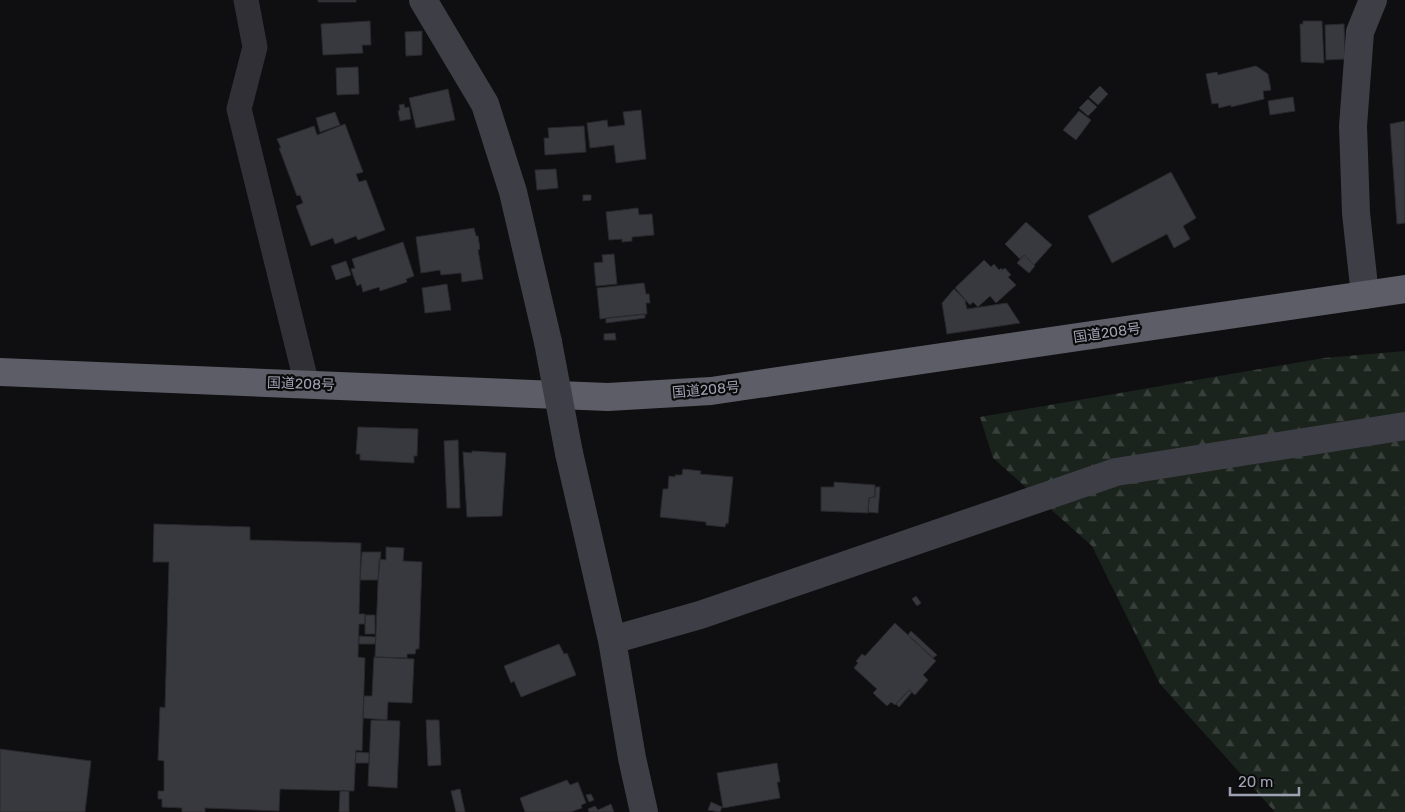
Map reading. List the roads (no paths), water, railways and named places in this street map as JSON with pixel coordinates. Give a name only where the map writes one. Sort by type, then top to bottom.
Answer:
[{"type":"highway","name":"国道208号","points":[[0,372],[608,397],[710,391],[1405,289]]},
{"type":"street","points":[[246,0],[255,47],[239,109],[307,384]]},
{"type":"street","points":[[423,0],[484,104],[513,192],[548,342],[569,453],[612,640],[632,758],[644,812]]},
{"type":"street","points":[[1365,295],[1356,213],[1353,126],[1360,32],[1373,0]]},
{"type":"street","points":[[612,640],[700,615],[1116,472],[1405,426]]}]
